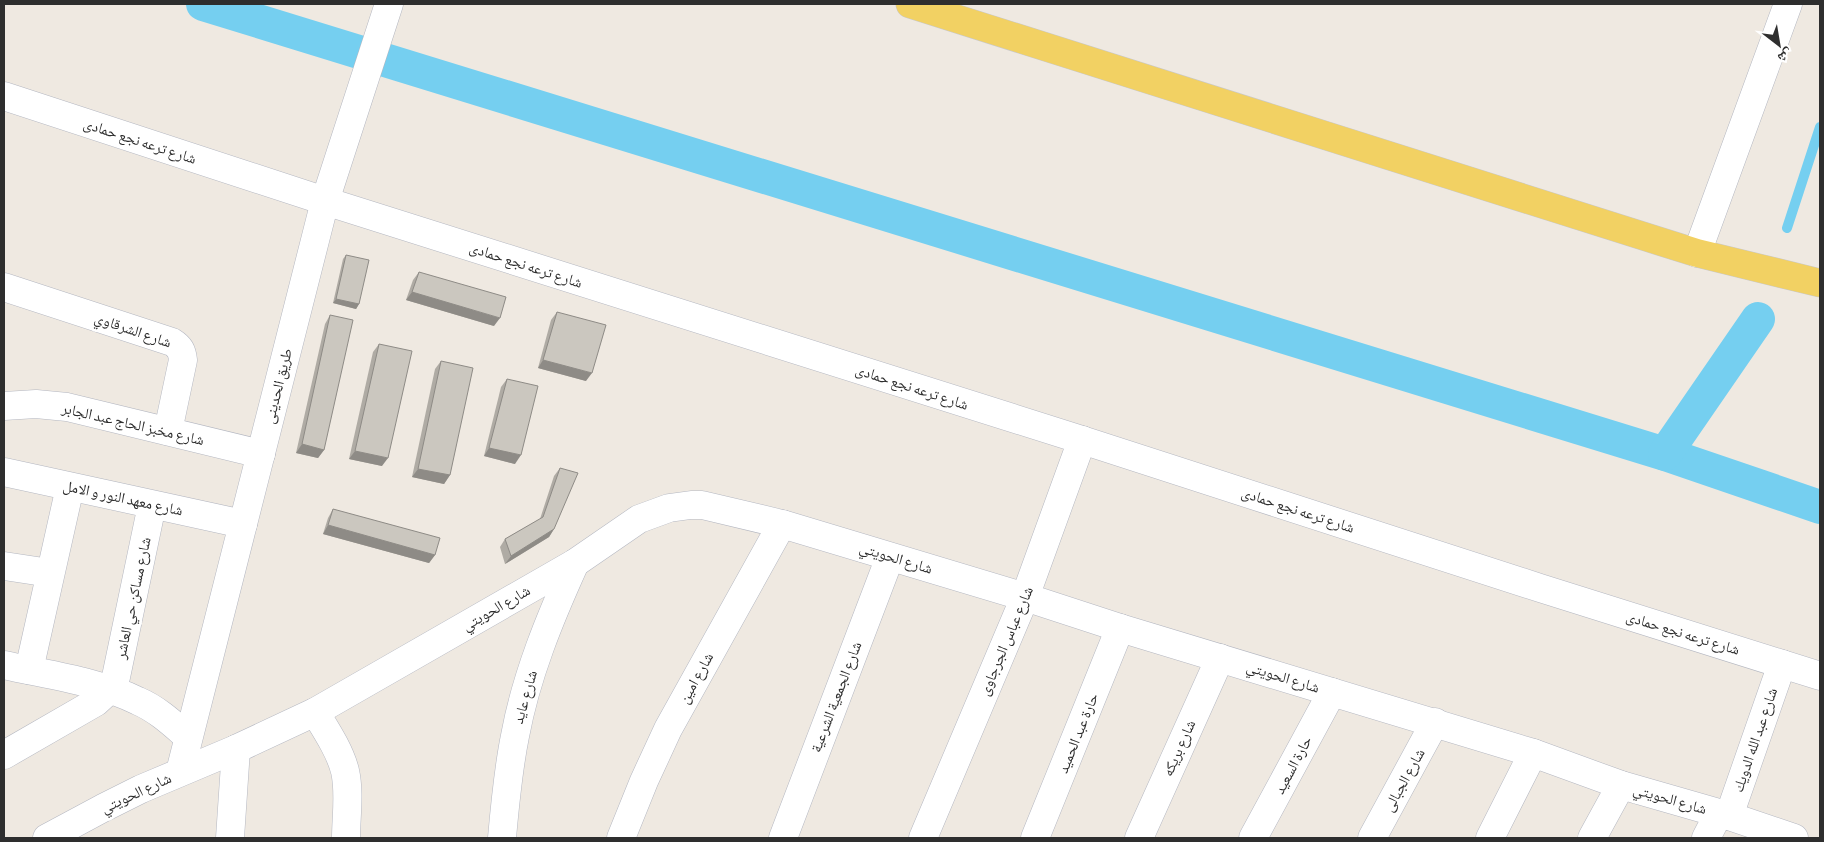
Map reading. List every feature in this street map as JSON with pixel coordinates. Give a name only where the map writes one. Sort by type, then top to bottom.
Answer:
[{"type":"main road","points":[[910,4],[1697,253],[1820,284]]},
{"type":"street","name":"طريق الحدينى","points":[[180,772],[325,201],[343,140],[389,4]]},
{"type":"street","points":[[1697,253],[1788,4]]},
{"type":"street","name":"شارع ترعه نجع حمادى","points":[[4,96],[325,201],[1820,676]]},
{"type":"street","name":"شارع الشرقاوي","points":[[4,287],[163,339],[178,346],[184,360],[168,431]]},
{"type":"street","name":"شارع مخبز الحاج عبد الجابر","points":[[4,406],[36,404],[68,407],[261,454]]},
{"type":"street","name":"شارع عباس الجرجاوى","points":[[923,838],[1025,596],[1082,440]]},
{"type":"street","name":"شارع معهد النور و الامل","points":[[4,472],[243,524]]},
{"type":"street","points":[[70,487],[50,573],[16,668],[110,689],[140,701],[165,717],[188,737]]},
{"type":"street","name":"شارع مساكن حي العاشر","points":[[110,689],[116,677],[152,505]]},
{"type":"street","name":"شارع الحويتي","points":[[47,838],[118,800],[236,749],[315,712],[575,563],[629,524],[658,511],[680,506],[702,506],[782,524],[1025,596],[1120,628],[1435,722],[1533,753],[1621,785],[1724,814],[1794,838]]},
{"type":"street","name":"شارع امين","points":[[621,838],[644,780],[668,729],[782,524]]},
{"type":"street","name":"شارع الجمعية الشرعية","points":[[783,838],[890,557]]},
{"type":"street","name":"شارع عايد","points":[[502,838],[509,768],[525,695],[555,607],[575,563]]},
{"type":"street","points":[[4,566],[50,573]]},
{"type":"street","name":"حارة عبد الحميد","points":[[1035,838],[1120,628]]},
{"type":"street","name":"شارع بريكه","points":[[1139,838],[1220,658]]},
{"type":"street","name":"شارع عبد الله الدويك","points":[[1706,838],[1724,814],[1782,664]]},
{"type":"street","points":[[4,755],[96,702],[110,689]]},
{"type":"street","name":"حارة السعيد","points":[[1253,838],[1332,692]]},
{"type":"street","points":[[315,712],[344,769],[347,782],[346,838]]},
{"type":"street","name":"شارع الجبالى","points":[[1372,838],[1435,722]]},
{"type":"street","points":[[230,838],[236,749]]},
{"type":"street","points":[[1490,838],[1533,753]]},
{"type":"street","points":[[1592,838],[1621,785]]},
{"type":"building","points":[[346,255],[369,260],[359,304],[336,299]]},
{"type":"building","points":[[419,272],[506,297],[500,318],[412,292]]},
{"type":"building","points":[[557,312],[606,325],[592,373],[543,360]]},
{"type":"building","points":[[330,315],[353,320],[324,450],[302,444]]},
{"type":"building","points":[[379,344],[412,351],[388,458],[355,451]]},
{"type":"building","points":[[441,361],[473,368],[450,475],[418,469]]},
{"type":"building","points":[[507,379],[538,386],[521,455],[489,448]]},
{"type":"building","points":[[560,468],[578,473],[554,529],[511,556],[505,539],[543,517]]},
{"type":"building","points":[[333,509],[440,538],[435,555],[328,525]]},
{"type":"waterway","points":[[203,4],[1665,454],[1820,507]]},
{"type":"waterway","points":[[1787,228],[1820,127]]},
{"type":"waterway","points":[[1665,454],[1758,319]]}]
